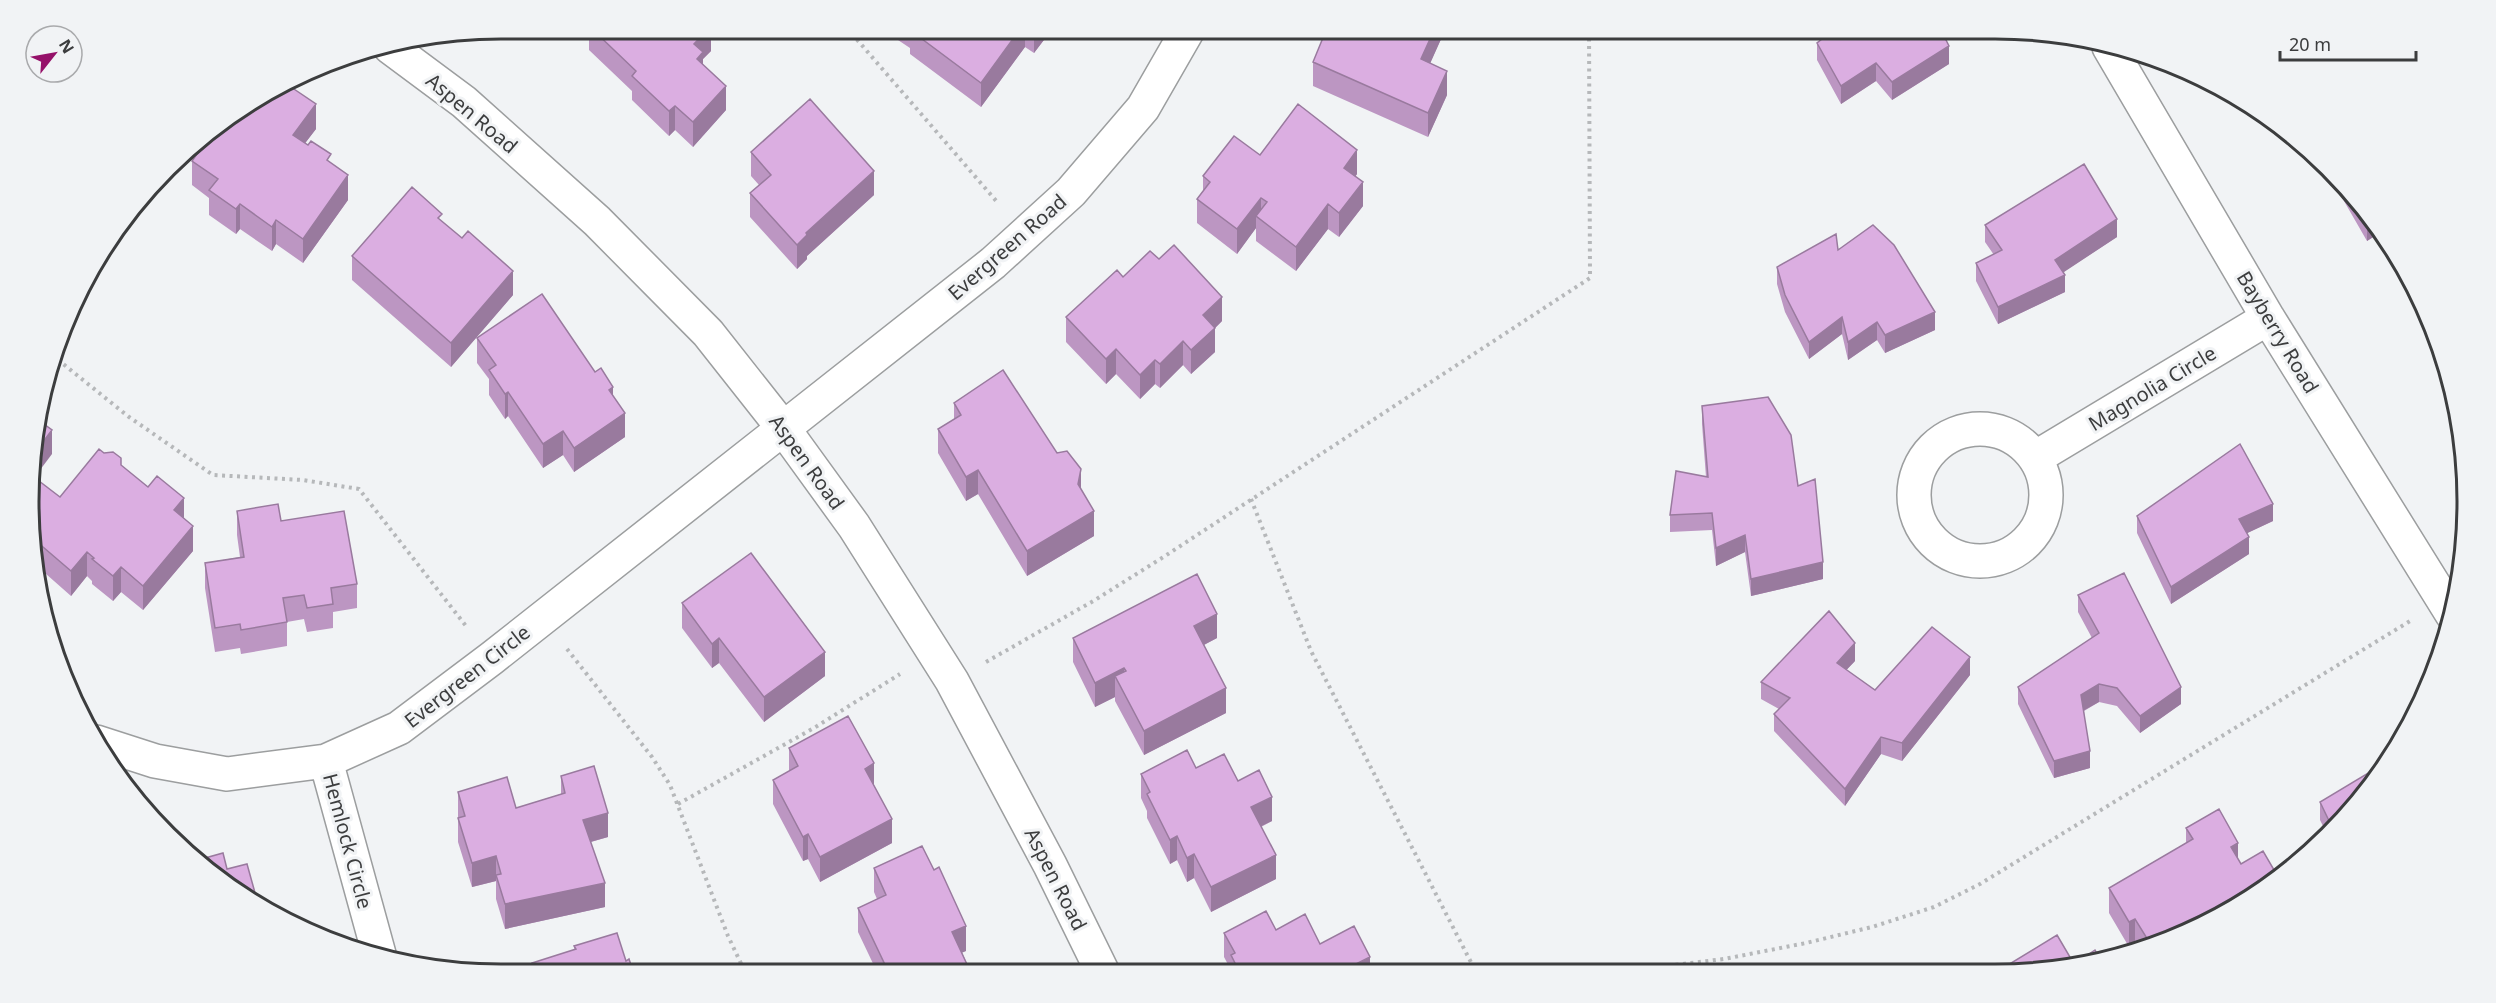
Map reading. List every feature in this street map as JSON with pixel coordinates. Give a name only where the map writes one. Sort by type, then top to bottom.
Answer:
[{"type":"street","name":"Evergreen Road","points":[[783,428],[993,263],[1071,192],[1143,108],[1183,39]]},
{"type":"street","name":"Aspen Road","points":[[396,52],[464,102],[597,221],[708,333],[783,428],[854,526],[952,681],[1050,864],[1099,964]]},
{"type":"street","name":"Bayberry Road","points":[[2114,55],[2268,318],[2445,604]]},
{"type":"street","name":"Magnolia Circle","points":[[2035,458],[2268,318]]},
{"type":"street","name":"Evergreen Circle","points":[[110,746],[155,761],[227,774],[326,761],[399,728],[492,658],[783,428]]},
{"type":"street","points":[[1985,428],[2007,434],[2023,444],[2035,458],[2044,479],[2046,501],[2041,522],[2028,541],[2010,554],[1989,561],[1967,560],[1946,552],[1929,537],[1918,519],[1913,496],[1916,474],[1927,455],[1942,439],[1963,430],[1985,428]]},
{"type":"street","name":"Hemlock Circle","points":[[326,761],[377,946]]},
{"type":"path","points":[[857,39],[1025,233]]},
{"type":"path","points":[[952,681],[1095,600],[1590,278],[1589,39]]},
{"type":"path","points":[[61,362],[129,417],[213,475],[303,480],[358,489],[492,658]]},
{"type":"path","points":[[1251,500],[1311,651],[1472,964]]},
{"type":"path","points":[[1678,964],[1806,943],[1872,927],[1934,907],[1980,884],[2443,611]]},
{"type":"path","points":[[543,617],[652,757],[670,785],[728,936],[741,964]]},
{"type":"path","points":[[678,804],[814,728],[934,653]]},
{"type":"building","points":[[603,39],[699,39],[694,44],[703,52],[697,59],[726,86],[693,122],[675,106],[669,111],[632,76],[636,71]]},
{"type":"building","points":[[922,39],[1013,39],[981,83]]},
{"type":"building","points":[[1322,39],[1430,39],[1421,59],[1447,71],[1428,113],[1313,62]]},
{"type":"building","points":[[1822,39],[1946,39],[1949,46],[1892,82],[1876,63],[1841,86],[1817,43]]},
{"type":"building","points":[[294,89],[316,104],[293,135],[308,145],[311,141],[331,154],[327,160],[348,175],[303,239],[276,220],[272,227],[240,204],[236,209],[209,190],[218,179],[192,161],[197,154],[245,117]]},
{"type":"building","points":[[810,99],[874,171],[806,233],[807,235],[797,245],[750,193],[771,175],[751,152]]},
{"type":"building","points":[[1298,104],[1357,150],[1344,168],[1363,182],[1339,213],[1328,204],[1296,247],[1256,216],[1267,202],[1261,198],[1237,229],[1197,199],[1210,182],[1203,176],[1234,136],[1260,155]]},
{"type":"building","points":[[2084,164],[2117,219],[2055,260],[2065,275],[1998,307],[1976,263],[2002,250],[1985,225]]},
{"type":"building","points":[[412,187],[442,214],[438,218],[462,238],[468,231],[513,271],[451,343],[352,256]]},
{"type":"building","points":[[1873,225],[1894,245],[1935,312],[1885,335],[1877,322],[1848,342],[1842,317],[1809,342],[1785,295],[1777,267],[1836,234],[1838,250]]},
{"type":"building","points":[[1174,245],[1222,297],[1203,315],[1215,328],[1191,350],[1183,341],[1160,364],[1155,360],[1140,375],[1116,349],[1106,359],[1066,317],[1117,270],[1123,277],[1150,251],[1159,259]]},
{"type":"building","points":[[542,294],[595,372],[601,368],[613,387],[609,390],[625,413],[574,448],[563,431],[543,444],[508,392],[505,394],[489,370],[496,365],[477,338]]},
{"type":"building","points":[[1003,370],[1057,453],[1067,451],[1081,469],[1078,484],[1094,511],[1027,551],[978,470],[966,477],[938,429],[961,415],[954,403]]},
{"type":"building","points":[[1768,397],[1791,435],[1798,486],[1815,479],[1823,562],[1751,579],[1745,535],[1716,548],[1712,513],[1670,515],[1676,471],[1708,477],[1702,406]]},
{"type":"building","points":[[46,425],[52,430],[43,442]]},
{"type":"building","points":[[2240,444],[2273,504],[2239,519],[2249,537],[2171,587],[2137,516]]},
{"type":"building","points":[[99,449],[104,453],[113,452],[121,458],[121,465],[148,487],[157,476],[184,498],[174,510],[193,526],[143,586],[121,567],[113,576],[87,552],[71,571],[41,546],[40,482],[60,497]]},
{"type":"building","points":[[278,504],[281,521],[344,511],[357,584],[331,588],[333,604],[307,608],[304,595],[283,598],[287,622],[241,630],[240,624],[215,628],[205,563],[244,557],[237,511]]},
{"type":"building","points":[[751,553],[825,652],[764,697],[719,638],[712,644],[682,603]]},
{"type":"building","points":[[2124,573],[2181,687],[2140,716],[2117,688],[2099,684],[2081,695],[2090,751],[2054,761],[2018,687],[2099,633],[2078,595]]},
{"type":"building","points":[[1197,574],[1217,614],[1194,626],[1226,688],[1144,731],[1115,676],[1126,671],[1124,668],[1095,683],[1073,638]]},
{"type":"building","points":[[1829,611],[1855,643],[1837,663],[1875,690],[1932,627],[1970,657],[1902,743],[1881,737],[1845,789],[1774,714],[1790,698],[1761,682]]},
{"type":"building","points":[[848,716],[874,763],[865,769],[892,819],[820,857],[808,834],[803,837],[773,780],[798,766],[789,748]]},
{"type":"building","points":[[1187,750],[1196,768],[1224,754],[1238,781],[1259,770],[1272,797],[1251,807],[1276,855],[1211,887],[1194,854],[1187,858],[1177,836],[1170,840],[1147,794],[1150,792],[1141,774]]},
{"type":"building","points":[[594,766],[608,813],[583,820],[605,883],[505,904],[496,875],[501,874],[496,856],[472,863],[458,818],[465,816],[458,792],[507,777],[516,808],[565,793],[561,776]]},
{"type":"building","points":[[2368,773],[2329,821],[2320,802]]},
{"type":"building","points":[[2219,809],[2238,843],[2231,847],[2241,864],[2263,851],[2274,870],[2226,902],[2171,929],[2147,938],[2135,919],[2129,922],[2109,888],[2193,839],[2186,828]]},
{"type":"building","points":[[922,846],[934,870],[939,867],[966,926],[952,932],[967,964],[885,964],[858,908],[886,895],[874,868]]},
{"type":"building","points":[[223,853],[227,869],[247,864],[255,892],[220,868],[207,857]]},
{"type":"building","points":[[1266,911],[1276,930],[1305,914],[1320,944],[1354,926],[1370,957],[1356,964],[1236,964],[1231,955],[1235,953],[1224,933]]},
{"type":"building","points":[[617,933],[626,961],[629,959],[631,964],[532,964],[576,949],[574,946]]},
{"type":"building","points":[[2057,935],[2070,957],[2055,960],[2010,963]]}]
